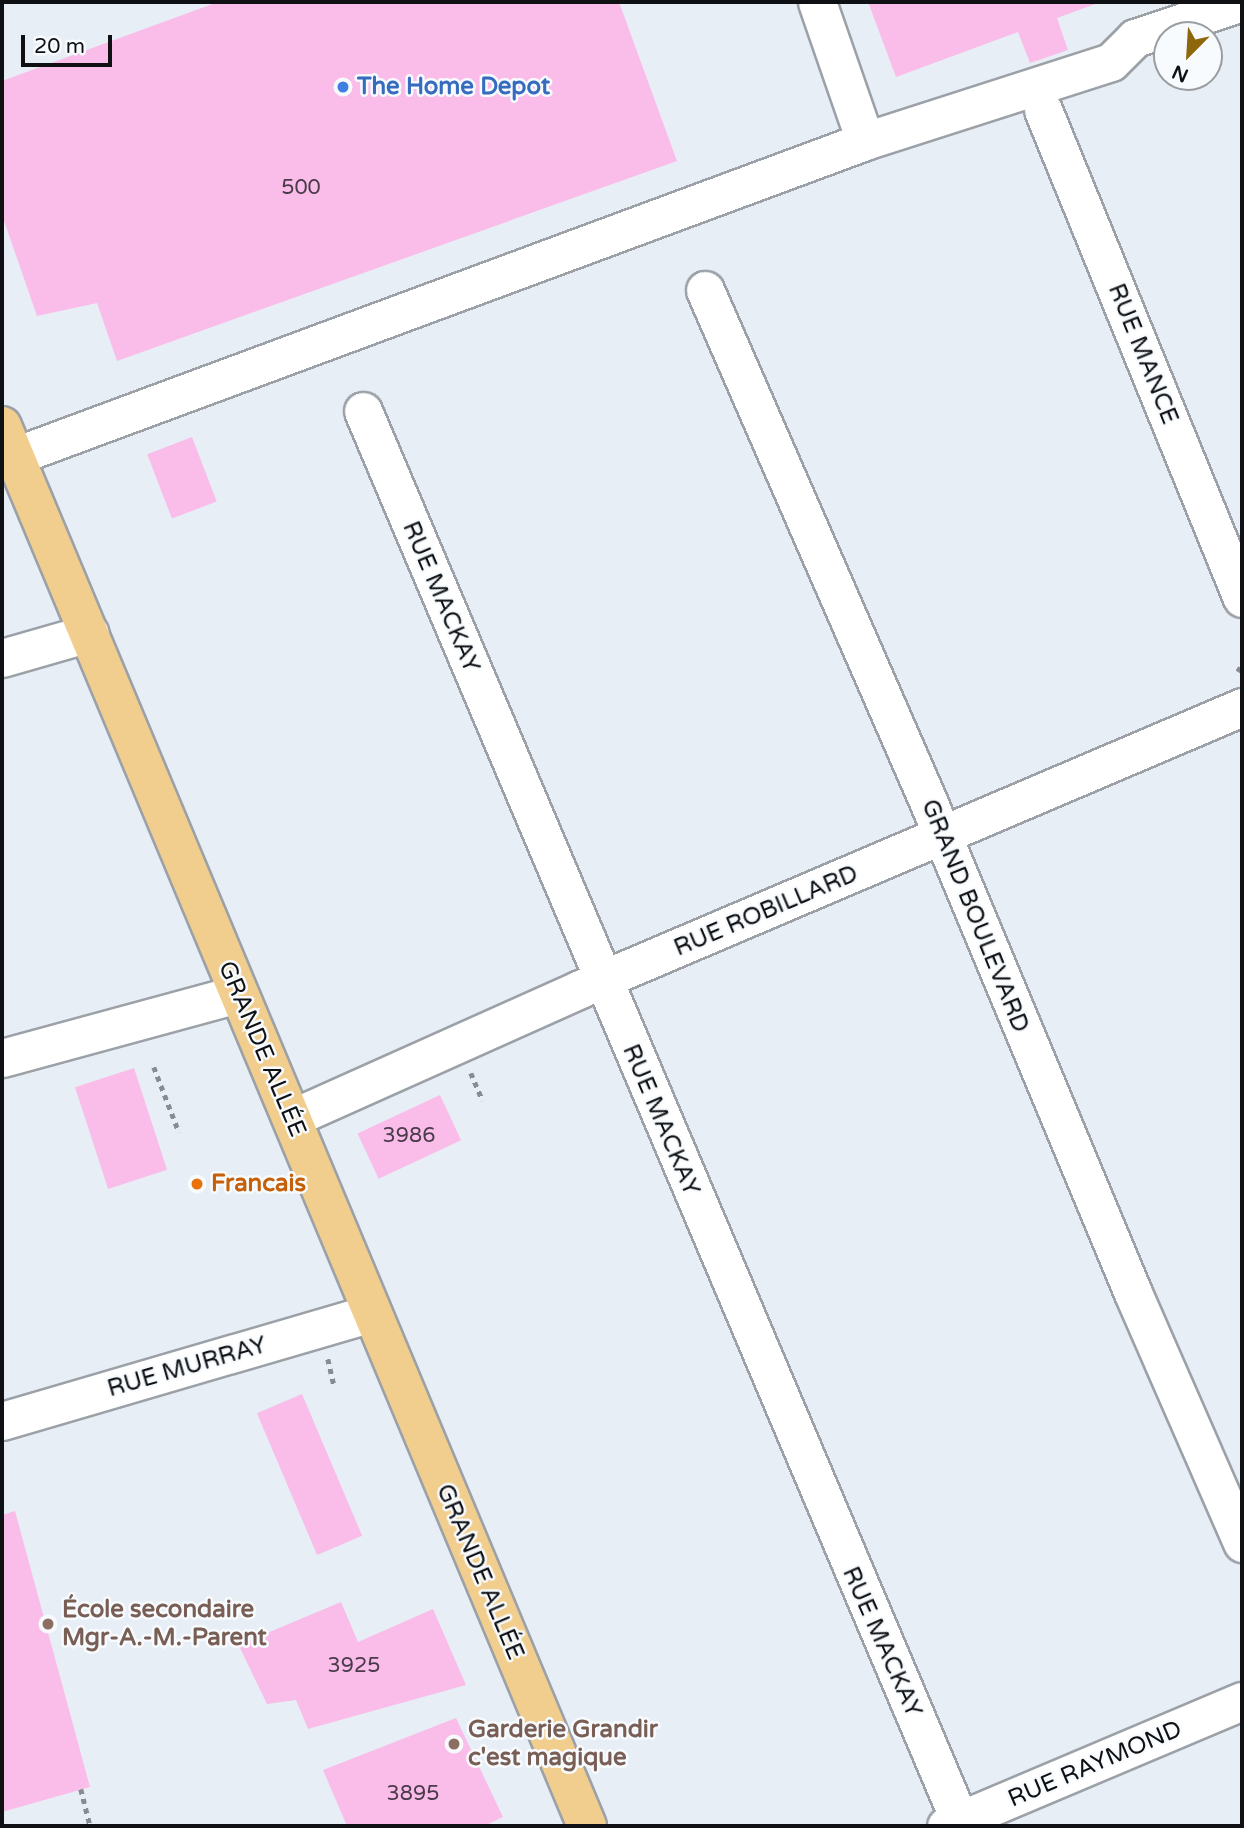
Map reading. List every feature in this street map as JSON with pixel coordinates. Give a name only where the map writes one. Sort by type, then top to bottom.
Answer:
[{"type":"main road","name":"GRANDE ALLÉE","points":[[8,441],[587,1826]]},
{"type":"street","points":[[817,2],[865,141]]},
{"type":"street","points":[[8,441],[865,141],[1111,62],[1135,38],[1242,2]]},
{"type":"street","name":"RUE MANCE","points":[[1043,110],[1242,598]]},
{"type":"street","name":"GRAND BOULEVARD","points":[[705,290],[943,836],[1125,1276],[1242,1543]]},
{"type":"street","name":"RUE MACKAY","points":[[363,411],[956,1824]]},
{"type":"street","points":[[2,658],[89,633]]},
{"type":"street","name":"RUE ROBILLARD","points":[[292,1118],[602,980],[1242,707]]},
{"type":"street","points":[[2,1058],[237,994]]},
{"type":"street","name":"RUE MURRAY","points":[[2,1422],[372,1313]]},
{"type":"street","name":"RUE RAYMOND","points":[[956,1824],[1242,1701]]},
{"type":"path","points":[[154,1067],[179,1132]]},
{"type":"path","points":[[468,1067],[482,1101]]},
{"type":"path","points":[[81,1789],[90,1826]]},
{"type":"building","points":[[218,2],[619,2],[677,161],[117,361],[97,303],[37,316],[2,215],[2,81]]},
{"type":"building","points":[[868,2],[1101,2],[1057,18],[1068,50],[1030,63],[1018,32],[896,77]]},
{"type":"building","points":[[192,437],[217,501],[172,519],[147,454]]},
{"type":"building","points":[[134,1068],[167,1170],[108,1189],[75,1087]]},
{"type":"building","points":[[440,1095],[461,1140],[379,1179],[358,1133]]},
{"type":"building","points":[[302,1394],[362,1536],[317,1555],[257,1413]]},
{"type":"building","points":[[15,1511],[90,1787],[2,1812],[2,1515]]},
{"type":"building","points":[[341,1602],[358,1642],[433,1609],[466,1685],[308,1729],[296,1700],[267,1704],[240,1648],[234,1647]]},
{"type":"building","name":"Garderie Grandir c'est magique","points":[[456,1718],[503,1817],[484,1826],[347,1826],[323,1770]]},
{"type":"place","name":"The Home Depot","points":[[343,87]]},
{"type":"place","name":"Francais","points":[[197,1184]]},
{"type":"place","name":"École secondaire Mgr-A.-M.-Parent","points":[[48,1624]]},
{"type":"place","name":"Garderie Grandir c'est magique","points":[[454,1744]]}]
